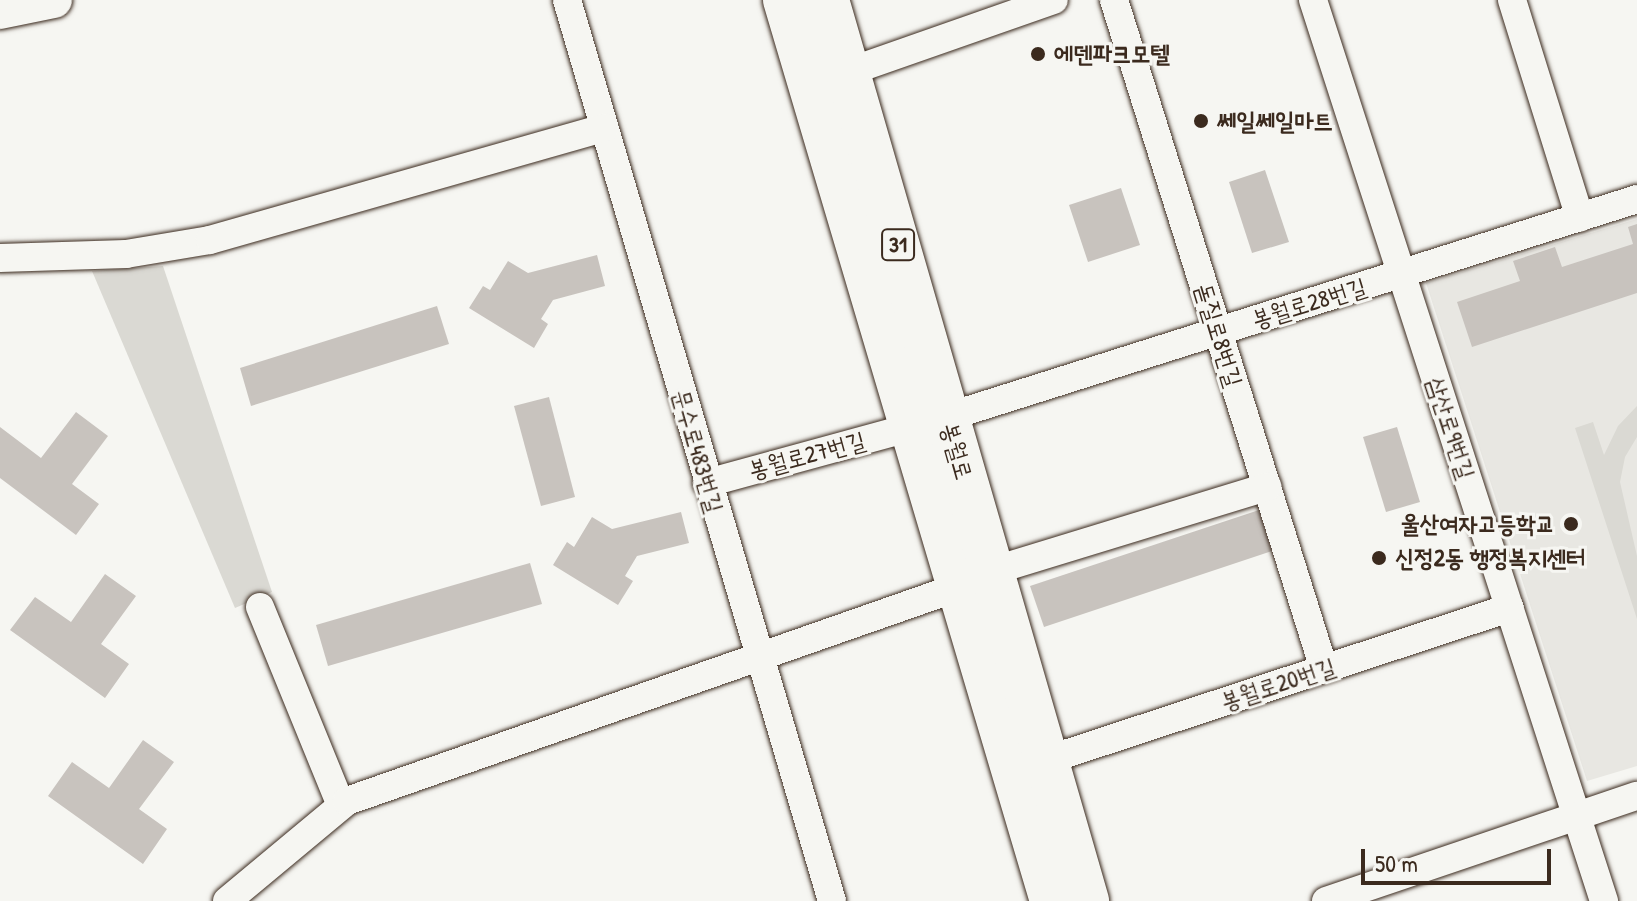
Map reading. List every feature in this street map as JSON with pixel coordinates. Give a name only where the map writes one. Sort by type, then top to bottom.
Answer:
[{"type":"main road","name":"봉월로","points":[[807,4],[848,72],[928,422],[974,579],[1047,760],[1087,901]]},
{"type":"main road","points":[[807,4],[928,422]]},
{"type":"main road","points":[[974,579],[1052,901]]},
{"type":"street","points":[[0,11],[54,0]]},
{"type":"street","name":"문수로483번길","points":[[567,0],[832,901]]},
{"type":"street","points":[[848,72],[1054,0]]},
{"type":"street","name":"돋질로8번길","points":[[1114,0],[1324,669]]},
{"type":"street","name":"삼산로9번길","points":[[1313,0],[1604,901]]},
{"type":"street","points":[[1512,0],[1580,218]]},
{"type":"street","points":[[0,258],[126,254],[210,240],[604,128]]},
{"type":"street","name":"봉월로28번길","points":[[928,422],[1637,199]]},
{"type":"street","name":"봉월로27번길","points":[[707,483],[928,422]]},
{"type":"street","points":[[227,901],[341,805],[759,659],[974,579],[1267,487]]},
{"type":"street","points":[[260,607],[341,805]]},
{"type":"street","name":"봉월로20번길","points":[[1047,760],[1510,608]]},
{"type":"street","points":[[1326,901],[1637,796]]},
{"type":"shaded area","name":"울산여자고등학교","points":[[1637,219],[1637,766],[1587,781],[1426,283]]},
{"type":"shaded area","points":[[163,266],[272,592],[235,608],[92,271]]},
{"type":"shaded area","points":[[1637,406],[1637,437],[1625,457],[1620,482],[1637,556],[1637,619],[1575,428],[1593,422],[1604,455],[1618,426]]},
{"type":"building","points":[[1265,170],[1289,242],[1252,253],[1229,182]]},
{"type":"building","points":[[1121,188],[1140,245],[1088,262],[1069,205]]},
{"type":"building","points":[[1637,224],[1637,293],[1472,347],[1457,302],[1520,281],[1513,261],[1555,247],[1562,267],[1633,244],[1628,227]]},
{"type":"building","points":[[597,255],[605,286],[553,300],[541,319],[548,324],[534,348],[469,308],[483,286],[490,290],[508,261],[528,273]]},
{"type":"building","points":[[437,306],[449,344],[251,406],[240,368]]},
{"type":"building","points":[[549,397],[575,497],[541,506],[514,406]]},
{"type":"building","points":[[76,412],[108,436],[72,484],[99,504],[76,535],[0,478],[0,427],[41,458]]},
{"type":"building","points":[[1397,427],[1420,502],[1386,512],[1363,437]]},
{"type":"building","points":[[1259,510],[1272,551],[1044,627],[1030,586]]},
{"type":"building","points":[[681,512],[689,543],[637,556],[625,576],[633,581],[618,605],[553,565],[567,542],[574,547],[592,517],[612,529]]},
{"type":"building","points":[[530,563],[542,604],[328,666],[316,625]]},
{"type":"building","points":[[105,574],[136,596],[101,644],[129,664],[105,698],[10,630],[35,597],[71,622]]},
{"type":"building","points":[[143,740],[174,762],[139,809],[167,829],[143,864],[48,796],[72,762],[109,788]]},
{"type":"place","name":"에덴파크모텔","points":[[1038,54]]},
{"type":"place","name":"쎄일쎄일마트","points":[[1201,121]]},
{"type":"place","name":"울산여자고등학교","points":[[1571,524]]},
{"type":"place","name":"신정2동 행정복지센터","points":[[1379,558]]}]
